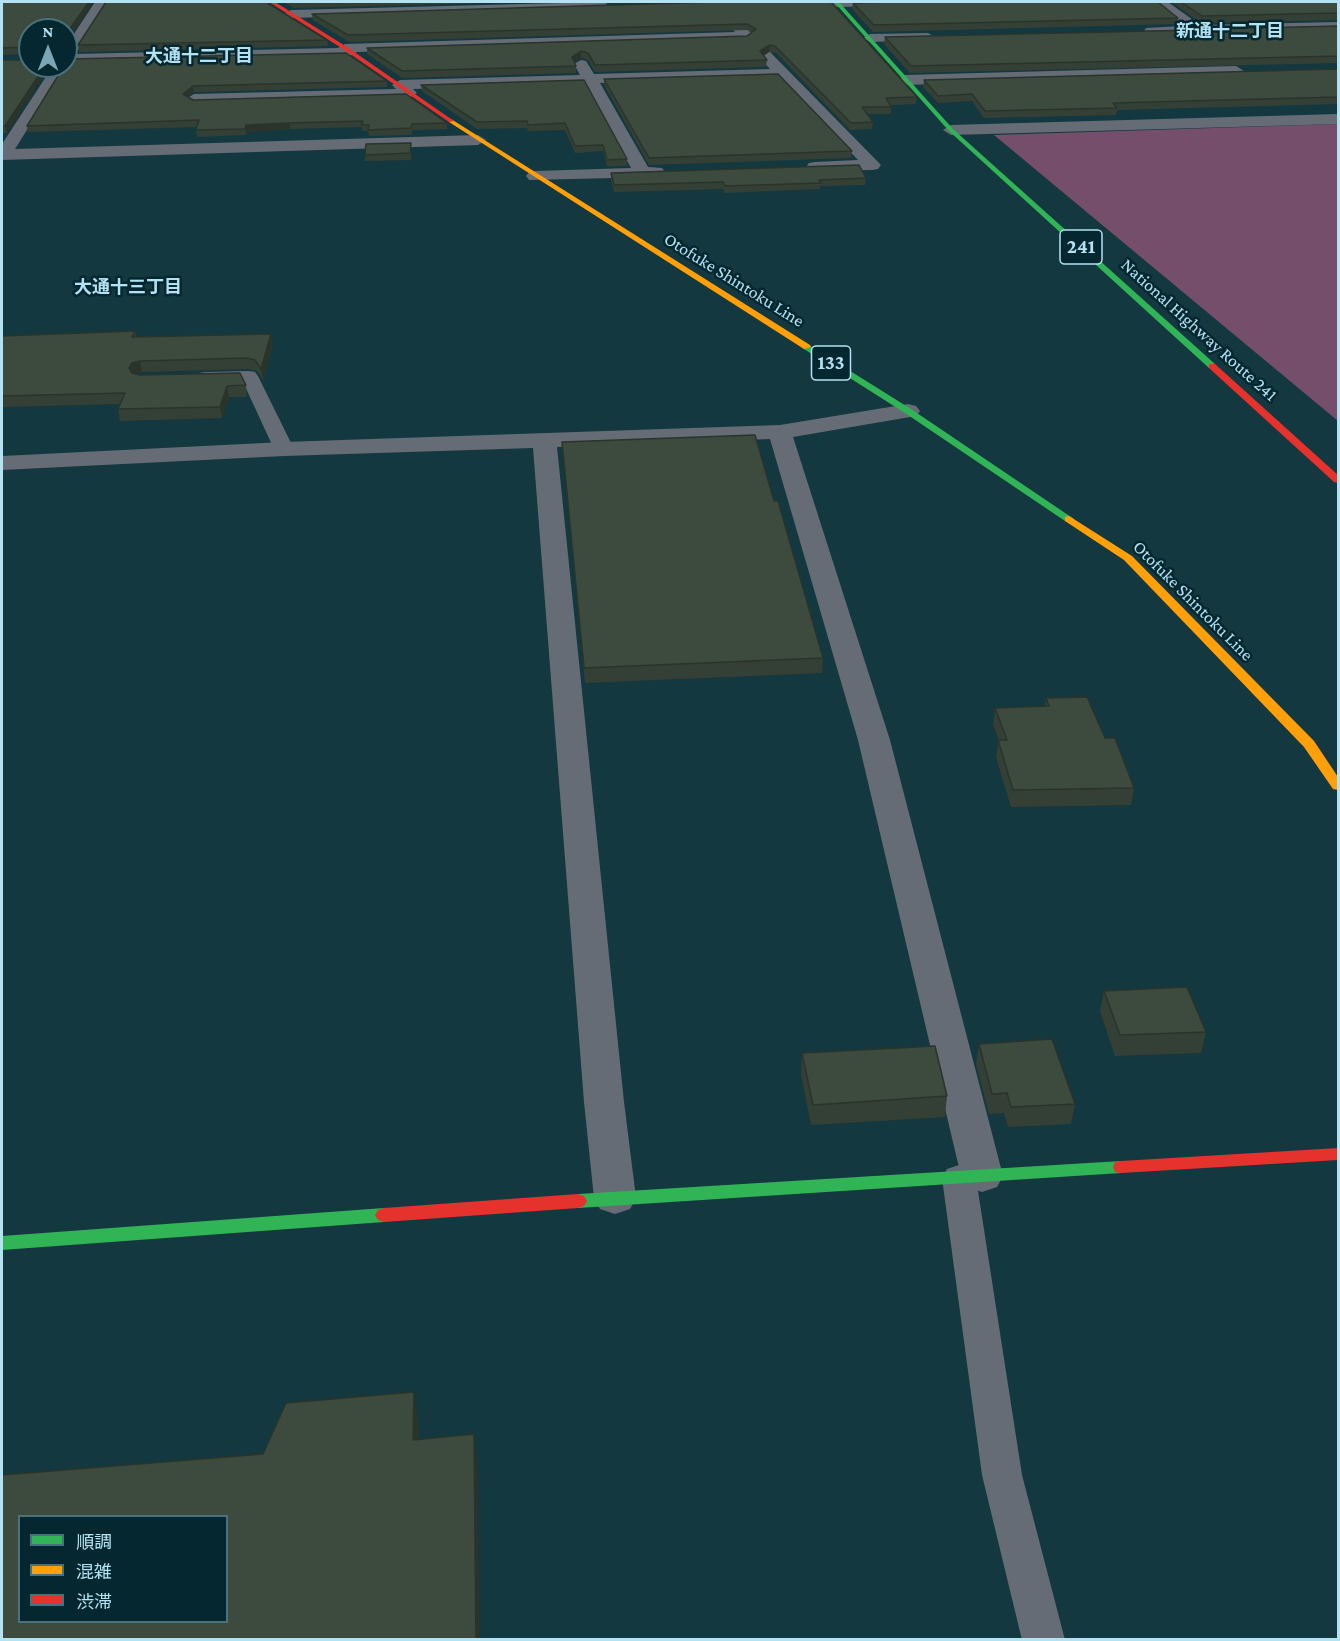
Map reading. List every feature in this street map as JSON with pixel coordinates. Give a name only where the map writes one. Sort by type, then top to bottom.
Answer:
[{"type":"main road","name":"Otofuke Shintoku Line","points":[[272,2],[348,50],[478,140],[908,411],[1128,558],[1309,744],[1338,786]]},
{"type":"main road","name":"National Highway Route 241","points":[[836,2],[951,130],[1338,480]]},
{"type":"main road","points":[[2,1243],[615,1198],[1338,1154]]},
{"type":"street","points":[[78,39],[101,2]]},
{"type":"street","points":[[711,2],[872,165],[803,167]]},
{"type":"street","points":[[836,2],[889,2]]},
{"type":"street","points":[[1160,2],[1214,44]]},
{"type":"street","points":[[291,14],[548,4],[621,5]]},
{"type":"street","points":[[548,4],[642,172]]},
{"type":"street","points":[[1138,31],[1338,26]]},
{"type":"street","points":[[78,59],[208,66],[348,50],[747,36]]},
{"type":"street","points":[[870,38],[940,36]]},
{"type":"street","points":[[905,80],[1249,71],[1232,57]]},
{"type":"street","points":[[208,66],[192,104],[590,79],[783,73]]},
{"type":"street","points":[[2,155],[52,78]]},
{"type":"street","points":[[1294,106],[1311,120]]},
{"type":"street","points":[[951,130],[1338,119]]},
{"type":"street","points":[[172,150],[181,129]]},
{"type":"street","points":[[2,155],[478,140]]},
{"type":"street","points":[[535,176],[677,171]]},
{"type":"street","points":[[2,463],[284,449],[780,432],[908,411]]},
{"type":"street","points":[[780,432],[874,740],[970,1177]]},
{"type":"street","points":[[544,440],[604,1102],[615,1198]]},
{"type":"lane","points":[[189,378],[249,376],[284,449]]},
{"type":"lane","points":[[970,1177],[1002,1475],[1044,1640]]},
{"type":"shaded area","points":[[1338,124],[1338,421],[994,135]]},
{"type":"building","points":[[2,2],[89,2],[78,18],[18,18],[18,47],[2,48]]},
{"type":"building","points":[[106,2],[266,2],[327,40],[78,45]]},
{"type":"building","points":[[715,2],[831,2],[917,97],[886,98],[891,107],[862,107],[873,122],[851,123],[776,47],[770,45],[760,51],[767,60],[595,65],[588,53],[581,51],[572,57],[576,66],[402,71],[367,48],[747,36],[756,29],[747,24],[348,35],[312,14]]},
{"type":"building","points":[[1158,2],[1178,18],[874,25],[853,3]]},
{"type":"building","points":[[1181,2],[1338,2],[1338,13],[1202,16]]},
{"type":"building","points":[[1338,26],[1338,56],[911,66],[885,37],[1195,30],[1206,35],[1211,34],[1213,29]]},
{"type":"building","points":[[346,53],[387,81],[193,86],[183,94],[193,100],[406,94],[447,123],[412,124],[411,128],[368,130],[369,125],[362,125],[363,121],[246,125],[245,129],[196,130],[199,120],[27,126],[57,78],[78,78],[78,59]]},
{"type":"building","points":[[2,60],[18,60],[18,78],[37,78],[5,126],[2,126]]},
{"type":"building","points":[[1338,69],[1338,97],[1113,103],[1117,108],[985,111],[972,94],[938,96],[924,80]]},
{"type":"building","points":[[778,74],[852,151],[649,158],[604,79]]},
{"type":"building","points":[[584,80],[627,159],[607,160],[603,145],[575,146],[565,123],[528,125],[527,121],[477,122],[421,85]]},
{"type":"building","points":[[411,143],[410,153],[365,155],[366,144]]},
{"type":"building","points":[[859,165],[866,178],[819,180],[821,183],[725,186],[723,182],[614,185],[611,173]]},
{"type":"building","points":[[135,331],[132,337],[271,334],[261,369],[255,360],[247,358],[140,361],[132,363],[129,368],[132,373],[140,375],[240,373],[246,385],[227,386],[220,407],[118,409],[125,393],[2,396],[2,336]]},
{"type":"building","points":[[755,435],[774,501],[778,501],[823,658],[584,668],[562,442]]},
{"type":"building","points":[[1087,697],[1105,738],[1115,738],[1134,788],[1013,790],[998,740],[1007,740],[995,708],[1049,706],[1046,698]]},
{"type":"building","points":[[1187,987],[1206,1032],[1120,1035],[1104,991]]},
{"type":"building","points":[[1052,1039],[1075,1104],[1011,1107],[1007,1093],[992,1094],[979,1044]]},
{"type":"building","points":[[935,1046],[947,1096],[813,1105],[802,1053]]},
{"type":"building","points":[[414,1392],[413,1440],[474,1434],[476,1640],[2,1640],[2,1475],[263,1454],[286,1403]]},
{"type":"traffic: fast","points":[[836,2],[951,130],[1212,366]]},
{"type":"traffic: fast","points":[[807,347],[908,411],[1069,519]]},
{"type":"traffic: fast","points":[[578,1201],[1121,1167]]},
{"type":"traffic: fast","points":[[2,1243],[384,1215]]},
{"type":"traffic: slow","points":[[451,121],[807,347]]},
{"type":"traffic: slow","points":[[1069,519],[1128,558],[1309,744],[1338,786]]},
{"type":"traffic: jam","points":[[272,2],[345,48],[451,121]]},
{"type":"traffic: jam","points":[[1212,366],[1338,480]]},
{"type":"traffic: jam","points":[[1121,1167],[1338,1154]]},
{"type":"traffic: jam","points":[[384,1215],[578,1201]]},
{"type":"district","name":"新通十二丁目","points":[[1230,31]]},
{"type":"district","name":"大通十二丁目","points":[[199,56]]},
{"type":"district","name":"大通十三丁目","points":[[128,287]]}]
